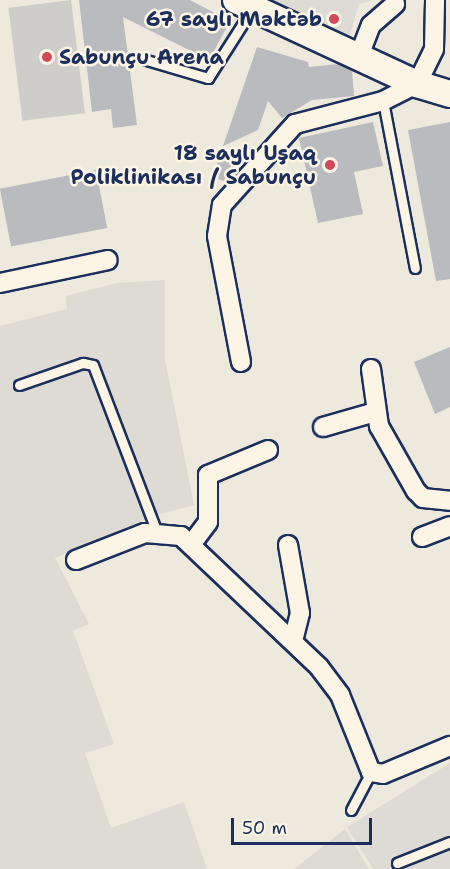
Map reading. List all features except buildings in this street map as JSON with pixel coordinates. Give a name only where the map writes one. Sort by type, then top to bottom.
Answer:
[{"type":"street","points":[[241,362],[217,236],[222,205],[295,124],[382,101],[417,84],[434,49],[435,0]]},
{"type":"street","points":[[245,4],[417,84],[450,94]]},
{"type":"street","points":[[359,56],[371,25],[395,4]]},
{"type":"street","points":[[0,283],[108,260]]},
{"type":"street","points":[[371,369],[375,412],[416,491],[423,498],[450,501]]},
{"type":"street","points":[[323,427],[375,412]]},
{"type":"street","points":[[193,542],[208,522],[208,475],[268,450]]},
{"type":"street","points":[[422,537],[450,526]]},
{"type":"street","points":[[76,560],[156,530],[193,542],[293,641],[340,695],[371,772],[382,774],[450,746]]},
{"type":"street","points":[[288,545],[300,612],[293,641]]},
{"type":"lane","points":[[143,59],[208,78],[245,4]]},
{"type":"lane","points":[[382,101],[415,268]]},
{"type":"lane","points":[[19,385],[83,363],[93,365],[156,530]]},
{"type":"lane","points":[[351,810],[371,772]]},
{"type":"lane","points":[[397,863],[450,842]]},
{"type":"shaded area","name":"Sabunçu Arena","points":[[71,0],[85,113],[22,121],[8,8]]},
{"type":"shaded area","name":"67 saylı Məktəb","points":[[269,0],[373,0],[359,4],[350,35]]},
{"type":"shaded area","points":[[165,280],[165,359],[194,505],[153,516],[55,558],[89,624],[73,631],[114,744],[85,753],[111,828],[184,802],[207,869],[0,869],[0,326],[67,309],[66,296],[117,283]]},
{"type":"shaded area","points":[[450,763],[450,869],[373,869],[347,827]]},
{"type":"shaded area","points":[[345,829],[369,869],[294,869]]},
{"type":"place","name":"67 saylı Məktəb","points":[[334,19]]},
{"type":"place","name":"Sabunçu Arena","points":[[47,57]]},
{"type":"place","name":"18 saylı Uşaq Poliklinikası / Sabunçu","points":[[330,165]]}]
